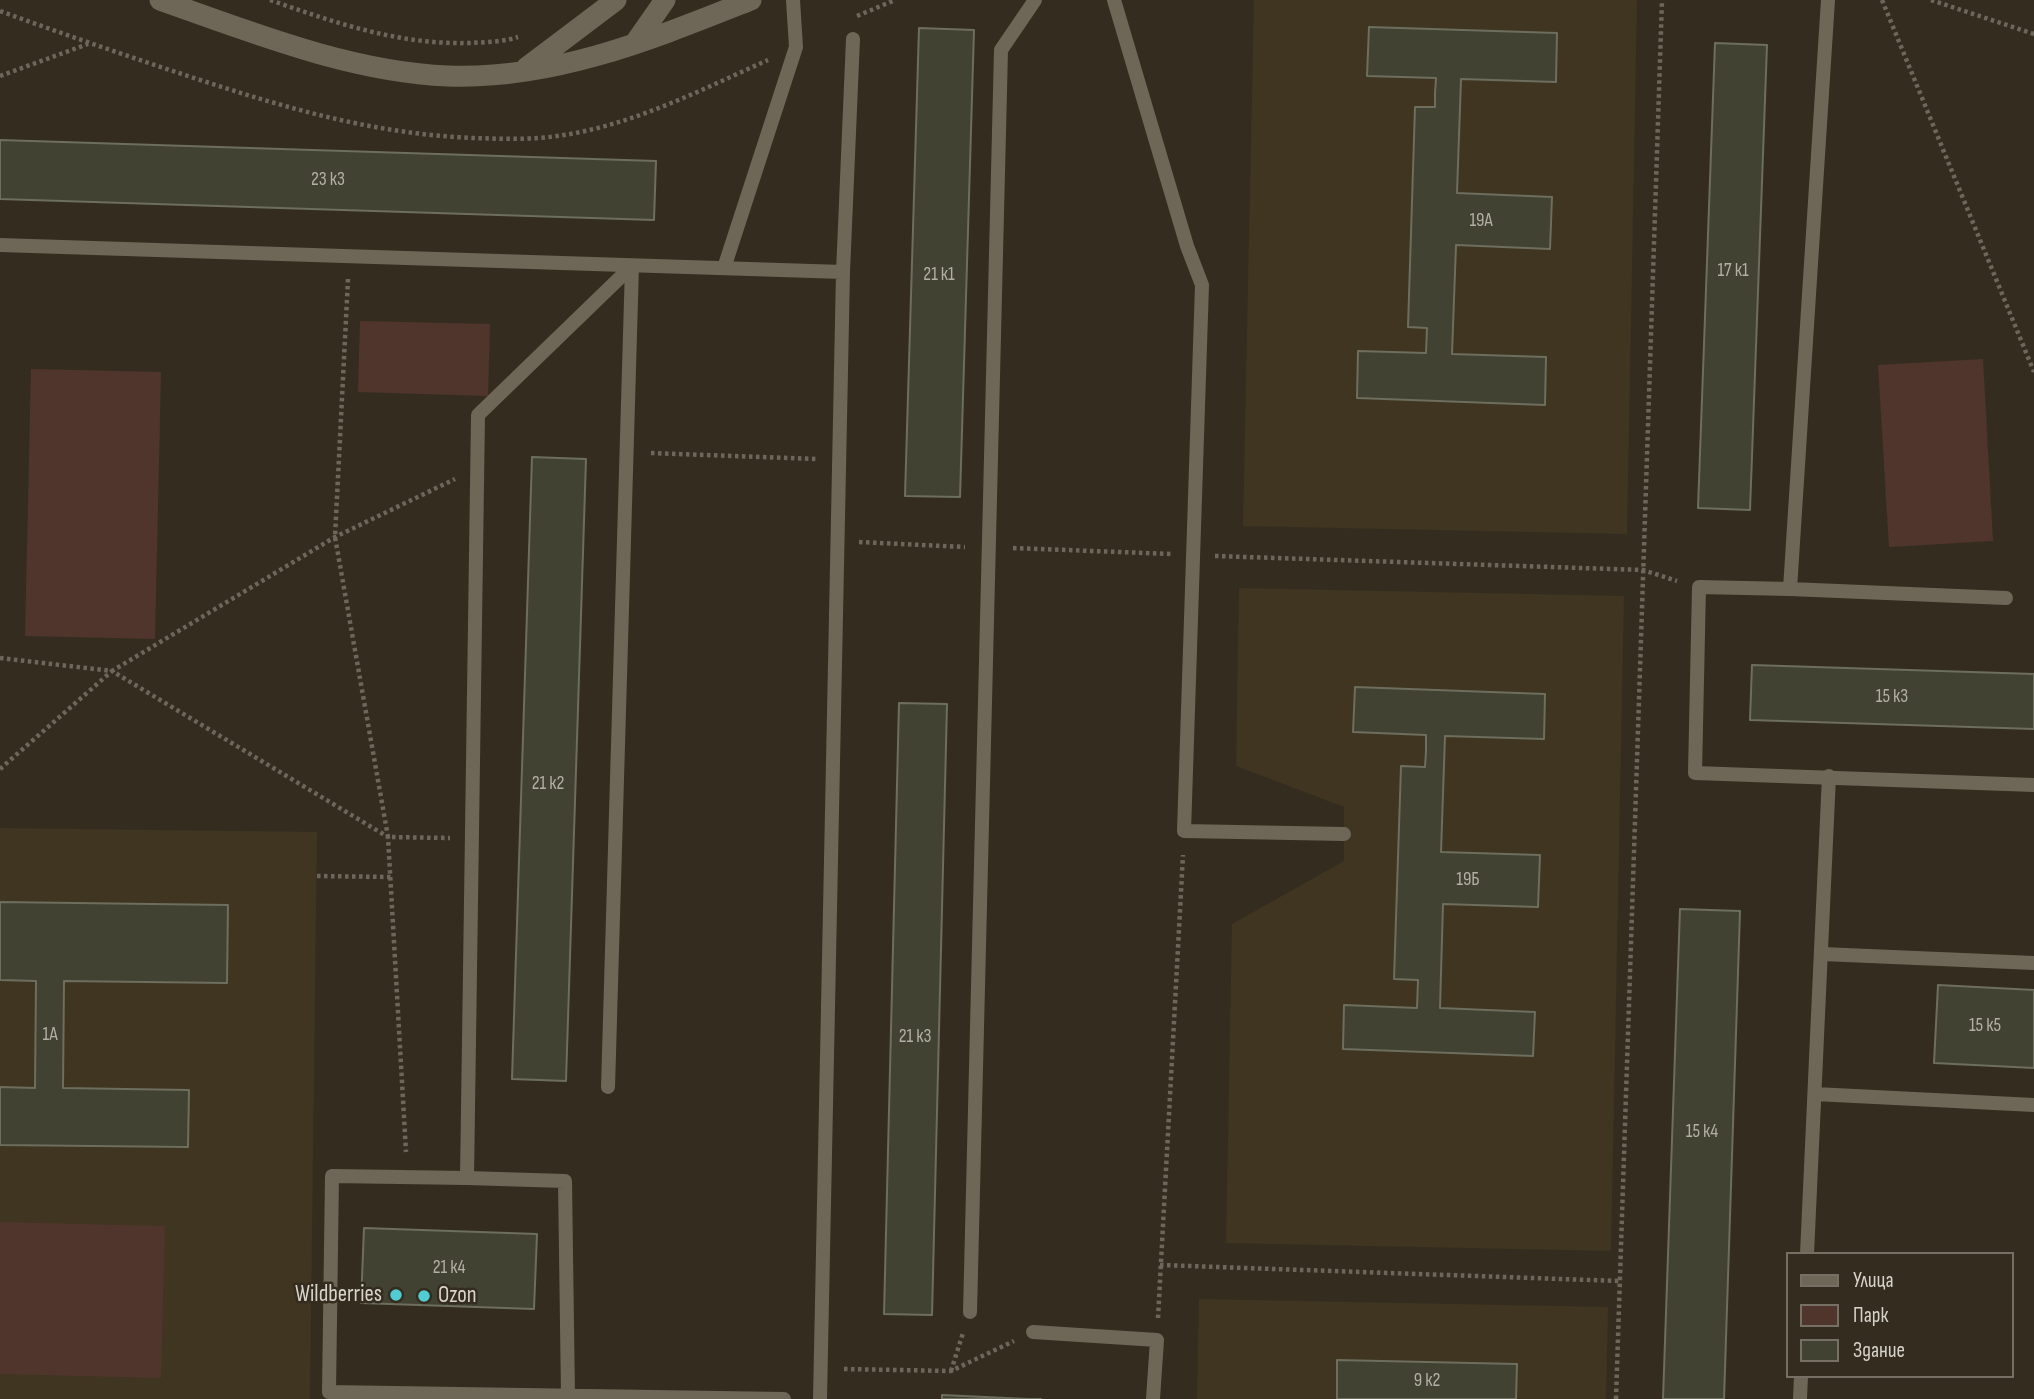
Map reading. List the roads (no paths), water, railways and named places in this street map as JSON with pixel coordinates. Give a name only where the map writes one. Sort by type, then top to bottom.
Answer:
[{"type":"street","points":[[160,0],[319,54],[447,76],[502,74],[560,65],[635,43],[751,0]]},
{"type":"street","points":[[523,71],[604,12],[616,0]]},
{"type":"street","points":[[635,43],[666,0],[681,27]]},
{"type":"lane","points":[[724,268],[796,47],[793,0]]},
{"type":"lane","points":[[970,1312],[1001,50],[1035,0]]},
{"type":"lane","points":[[1114,0],[1187,246],[1202,285],[1184,831],[1344,834]]},
{"type":"lane","points":[[1790,589],[1828,0]]},
{"type":"lane","points":[[820,1399],[843,272],[853,39]]},
{"type":"lane","points":[[0,245],[843,272]]},
{"type":"lane","points":[[607,1087],[632,266]]},
{"type":"lane","points":[[467,1178],[478,415],[632,266]]},
{"type":"lane","points":[[2006,598],[1699,587],[1695,773],[2034,785]]},
{"type":"lane","points":[[1807,1252],[1829,776]]},
{"type":"lane","points":[[1822,954],[2034,963]]},
{"type":"lane","points":[[1815,1094],[2034,1105]]},
{"type":"lane","points":[[568,1396],[565,1181],[332,1175],[329,1392],[568,1396],[784,1399]]},
{"type":"lane","points":[[1033,1332],[1157,1340],[1153,1399]]},
{"type":"lane","points":[[1800,1399],[1801,1378]]},
{"type":"place","name":"Wildberries","points":[[396,1295]]},
{"type":"place","name":"Ozon","points":[[424,1296]]}]
